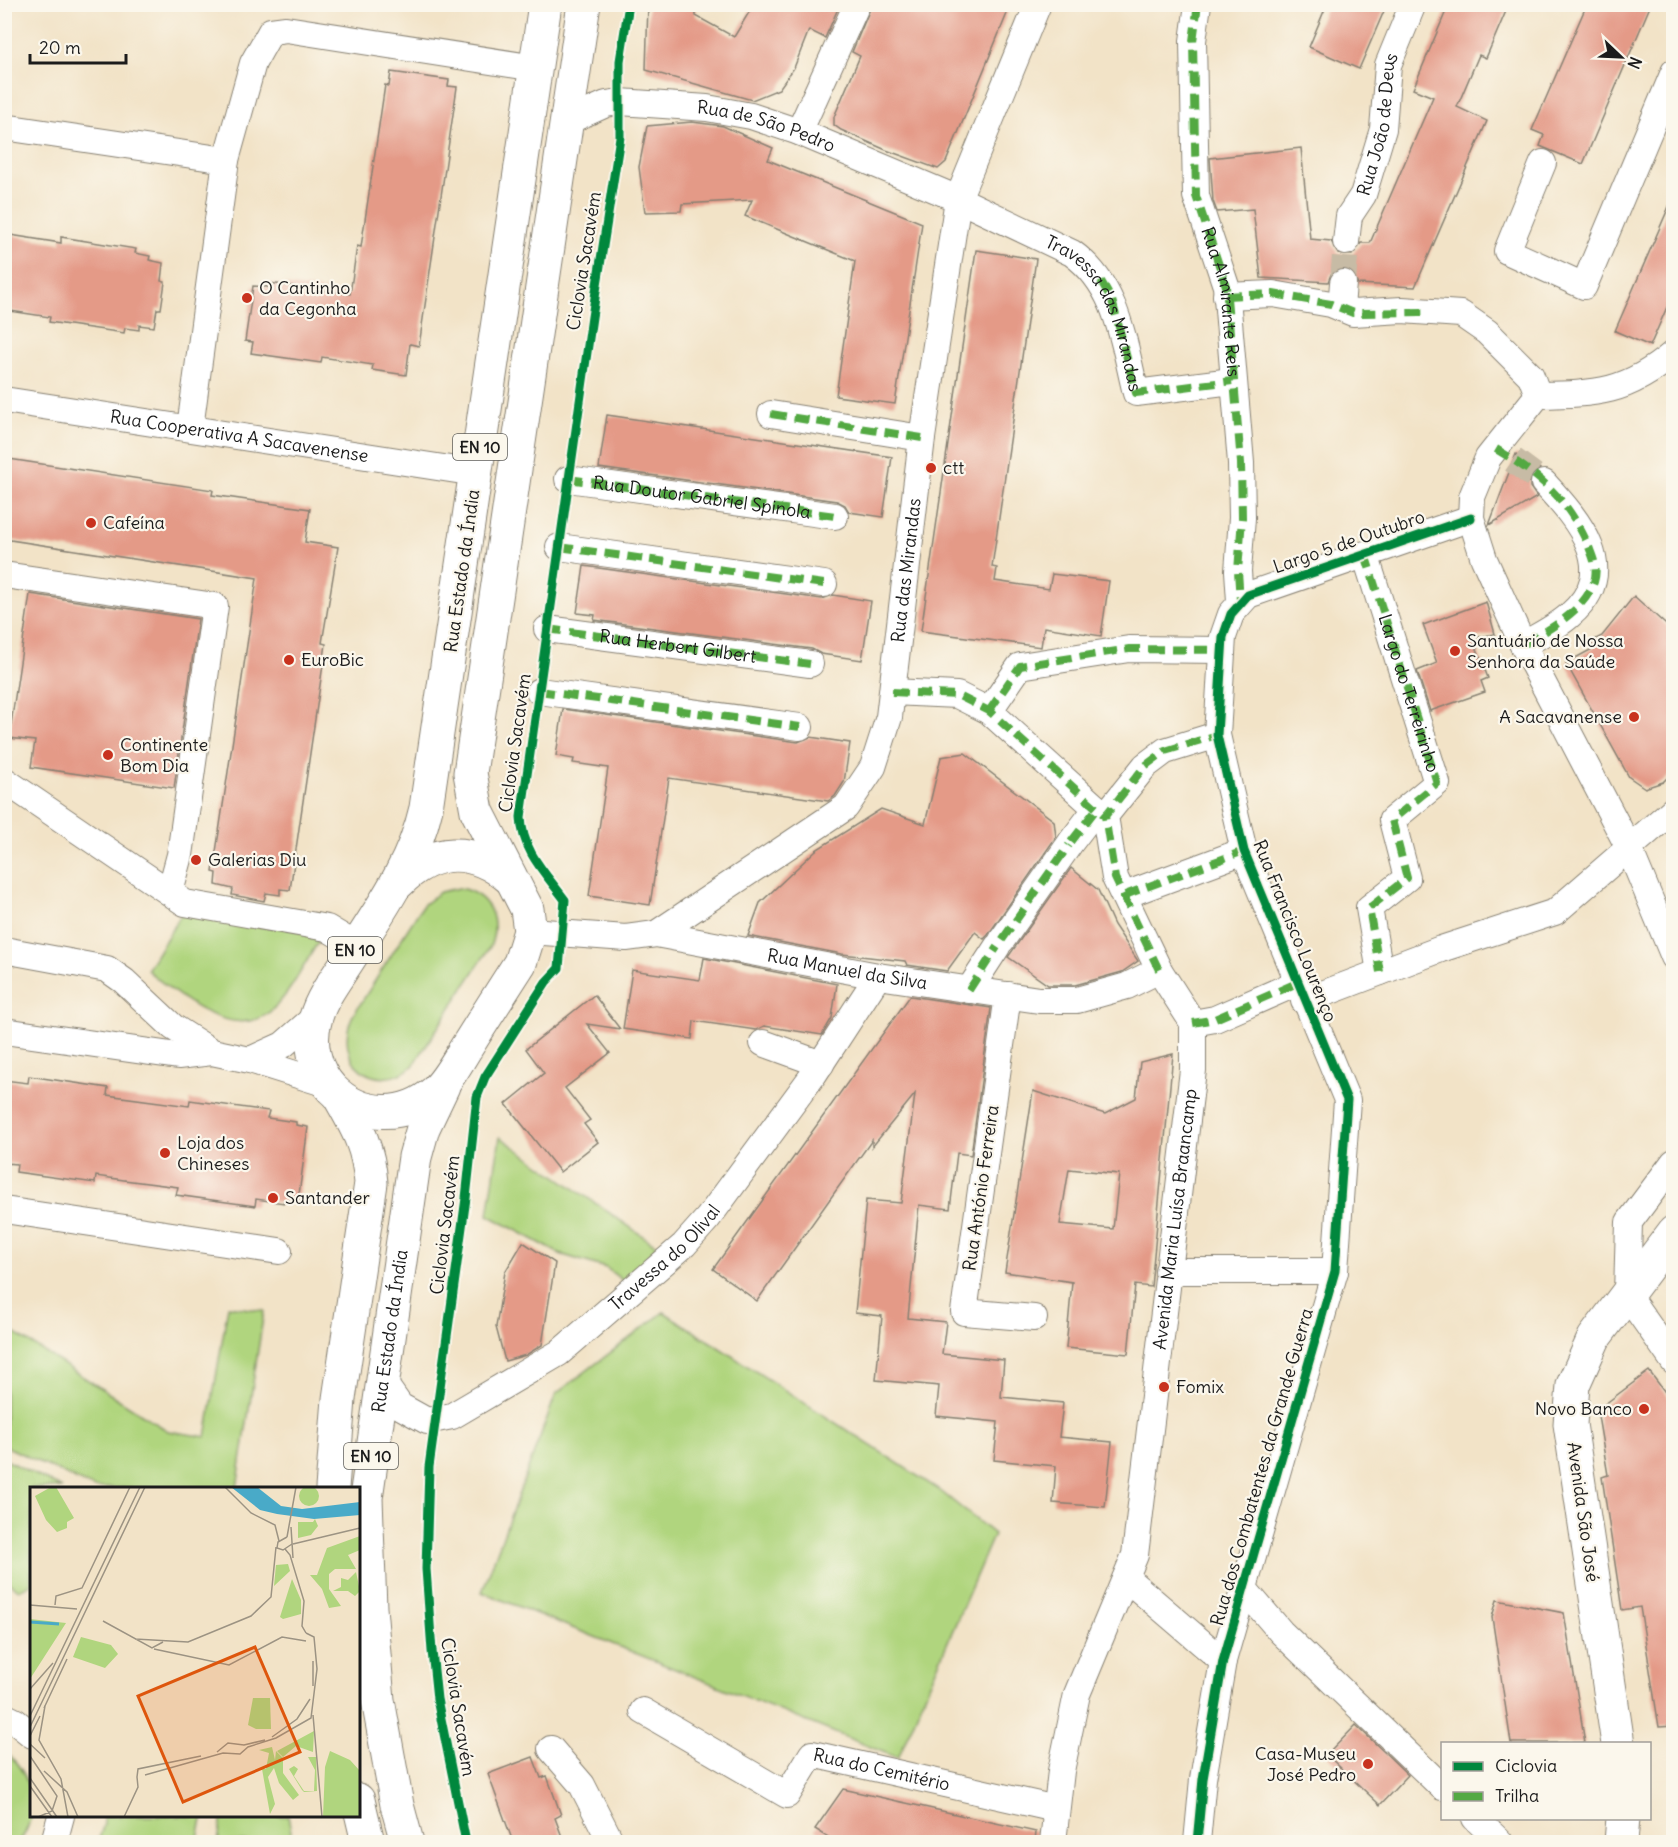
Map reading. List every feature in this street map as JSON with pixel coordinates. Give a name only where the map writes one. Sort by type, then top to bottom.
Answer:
[{"type":"main road","name":"Rua Estado da Índia","points":[[333,1487],[339,1399],[371,1183],[369,1156],[360,1133],[313,1052],[315,1017],[322,1001],[397,884],[421,829],[426,808],[545,4]]},
{"type":"main road","name":"Rua Estado da Índia","points":[[407,1842],[397,1805],[378,1700],[370,1608],[366,1498],[381,1379],[418,1141],[448,1076],[520,963],[530,931],[527,909],[521,892],[510,878],[477,811],[470,772],[584,4]]},
{"type":"main road","name":"Rua Estado da Índia","points":[[397,884],[425,861],[461,854],[488,862],[510,878]]},
{"type":"main road","name":"Rua Estado da Índia","points":[[333,1090],[354,1106],[371,1111],[389,1112],[406,1109],[430,1096],[448,1076]]},
{"type":"main road","name":"Avenida São José","points":[[1618,1742],[1570,1424],[1573,1385],[1594,1338],[1674,1232]]},
{"type":"main road","points":[[360,1808],[368,1842]]},
{"type":"main road","points":[[1621,1842],[1623,1820]]},
{"type":"street","points":[[799,132],[857,4]]},
{"type":"street","name":"Rua das Mirandas","points":[[656,934],[846,807],[873,767],[889,717],[922,438],[958,199],[1038,4]]},
{"type":"street","name":"Rua Almirante Reis","points":[[1198,4],[1193,41],[1196,196],[1226,286],[1232,381],[1241,464],[1242,518],[1238,571],[1240,601]]},
{"type":"street","name":"Rua João de Deus","points":[[1346,242],[1349,216],[1363,195],[1383,129],[1388,65],[1413,4]]},
{"type":"street","points":[[190,428],[226,160],[253,63],[271,31],[286,29],[536,68]]},
{"type":"street","points":[[1543,163],[1507,251],[1584,286],[1674,72]]},
{"type":"street","name":"Rua de São Pedro","points":[[566,122],[606,104],[620,102],[707,108],[751,116],[799,132],[958,199]]},
{"type":"street","points":[[4,127],[226,160]]},
{"type":"street","name":"Travessa das Mirandas","points":[[958,199],[1072,253],[1087,264],[1101,280],[1112,300],[1136,393],[1232,381]]},
{"type":"street","points":[[1226,296],[1342,295],[1353,313],[1461,314],[1488,332],[1531,376],[1538,395],[1505,454],[1488,458],[1472,497],[1471,518],[1484,559],[1523,645],[1628,846],[1674,957]]},
{"type":"street","points":[[1538,395],[1596,394],[1634,381],[1657,368],[1674,353]]},
{"type":"street","name":"Rua Cooperativa A Sacavenense","points":[[4,400],[476,473]]},
{"type":"street","points":[[771,414],[922,438]]},
{"type":"street","name":"Rua Doutor Gabriel Spinola","points":[[568,479],[836,516]]},
{"type":"street","points":[[1523,645],[1571,615],[1593,584],[1597,566],[1577,519],[1544,483]]},
{"type":"street","name":"Largo 5 de Outubro","points":[[1240,601],[1248,595],[1471,518]]},
{"type":"street","points":[[559,547],[824,584]]},
{"type":"street","name":"Largo do Terreirinho","points":[[1365,554],[1437,783],[1392,820],[1407,878],[1369,908],[1380,972]]},
{"type":"street","points":[[4,575],[215,606],[180,855],[170,892]]},
{"type":"street","name":"Rua Francisco Lourenço","points":[[1240,601],[1231,614],[1223,637],[1216,735],[1244,851],[1300,992],[1347,1100]]},
{"type":"street","name":"Rua Herbert Gilbert","points":[[547,629],[810,663]]},
{"type":"street","points":[[989,711],[1020,666],[1129,649],[1222,650]]},
{"type":"street","points":[[538,692],[800,727]]},
{"type":"street","points":[[892,692],[957,695],[989,711],[1101,812],[1115,878],[1160,970],[1193,1023],[1215,1020],[1300,992],[1380,972],[1555,912],[1628,846],[1674,809]]},
{"type":"street","points":[[969,990],[1070,844],[1145,766],[1165,751],[1216,735]]},
{"type":"street","points":[[4,780],[185,903],[327,928],[357,946]]},
{"type":"street","points":[[1125,895],[1244,851]]},
{"type":"street","name":"Rua Manuel da Silva","points":[[530,931],[626,938],[656,934],[878,976],[1040,1000],[1077,1000],[1127,986],[1160,970]]},
{"type":"street","points":[[4,950],[106,969],[124,981],[173,1026],[212,1052]]},
{"type":"street","name":"Travessa do Olival","points":[[381,1379],[400,1406],[427,1421],[452,1416],[559,1353],[684,1245],[708,1218],[821,1064],[878,976]]},
{"type":"street","name":"Rua António Ferreira","points":[[1008,996],[964,1312],[1034,1318]]},
{"type":"street","points":[[250,1060],[283,1045],[315,1017]]},
{"type":"street","name":"Avenida Maria Luísa Braancamp","points":[[1053,1842],[1061,1771],[1077,1694],[1135,1555],[1192,1070],[1193,1023]]},
{"type":"street","points":[[4,1031],[178,1056],[212,1052],[250,1060],[333,1090]]},
{"type":"street","points":[[763,1043],[821,1064]]},
{"type":"street","name":"Rua dos Combatentes da Grande Guerra","points":[[1197,1842],[1203,1779],[1223,1661],[1335,1271],[1347,1100]]},
{"type":"street","points":[[1674,1162],[1629,1222],[1627,1295],[1674,1362]]},
{"type":"street","points":[[4,1210],[279,1251]]},
{"type":"street","points":[[1167,1271],[1335,1271]]},
{"type":"street","points":[[1126,1578],[1223,1661]]},
{"type":"street","points":[[1245,1590],[1281,1632],[1441,1785]]},
{"type":"street","name":"Rua do Cemitério","points":[[643,1711],[787,1795],[812,1754],[1056,1809]]},
{"type":"street","points":[[4,1716],[30,1733]]},
{"type":"street","points":[[551,1749],[582,1785],[611,1842]]},
{"type":"street","points":[[54,1842],[60,1817]]},
{"type":"street","points":[[1477,1820],[1500,1842]]},
{"type":"green space","points":[[459,888],[478,896],[490,909],[494,927],[490,947],[413,1066],[398,1075],[384,1078],[372,1076],[361,1070],[353,1060],[348,1048],[348,1033],[352,1017],[423,905],[440,892]]},
{"type":"green space","points":[[182,913],[301,930],[319,941],[293,984],[275,1007],[260,1018],[243,1022],[225,1019],[190,1003],[147,970]]},
{"type":"green space","points":[[500,1137],[657,1246],[626,1283],[606,1268],[560,1254],[488,1215]]},
{"type":"green space","points":[[228,1306],[264,1311],[237,1487],[92,1487],[5,1446],[5,1327],[168,1431],[206,1437]]},
{"type":"green space","points":[[664,1312],[938,1489],[994,1534],[898,1758],[482,1592],[556,1394]]},
{"type":"green space","points":[[4,1459],[60,1487],[30,1487],[30,1584],[19,1590],[5,1580]]},
{"type":"green space","points":[[4,1752],[21,1770],[30,1794],[30,1820],[26,1831],[19,1842],[5,1842]]},
{"type":"green space","points":[[103,1817],[203,1817],[197,1842],[98,1842],[104,1824]]},
{"type":"green space","points":[[222,1817],[288,1817],[293,1842],[218,1842]]},
{"type":"building","points":[[648,4],[695,4],[696,16],[734,37],[754,4],[840,4],[825,38],[809,30],[794,68],[779,89],[752,100],[646,70]]},
{"type":"building","points":[[872,4],[1011,4],[946,162],[938,169],[886,150],[834,125],[834,117],[860,56],[852,52]]},
{"type":"building","points":[[1327,4],[1387,4],[1359,69],[1309,47]]},
{"type":"building","points":[[1449,4],[1509,4],[1486,58],[1479,55],[1457,107],[1487,121],[1415,287],[1358,284],[1352,271],[1344,268],[1331,274],[1328,282],[1261,278],[1253,209],[1217,212],[1213,201],[1210,158],[1301,148],[1310,239],[1331,241],[1338,254],[1352,255],[1361,243],[1370,243],[1433,97],[1413,89]]},
{"type":"building","points":[[1587,4],[1651,4],[1583,164],[1540,146],[1544,135],[1532,130]]},
{"type":"building","points":[[391,72],[449,80],[448,86],[457,87],[419,346],[410,344],[406,375],[372,370],[373,365],[322,357],[321,363],[251,353],[253,342],[245,341],[253,286],[268,287],[269,283],[350,294],[357,246],[361,247],[385,85],[389,86]]},
{"type":"building","points":[[692,122],[723,126],[773,148],[768,160],[922,223],[895,404],[836,396],[855,261],[745,216],[752,200],[682,204],[681,211],[645,212],[639,167],[647,126]]},
{"type":"building","points":[[1674,195],[1674,291],[1650,346],[1615,331]]},
{"type":"building","points":[[4,234],[61,243],[61,237],[136,249],[135,253],[150,256],[149,260],[163,263],[161,281],[165,282],[161,309],[157,309],[154,327],[139,325],[139,330],[125,328],[124,333],[49,322],[50,317],[4,310]]},
{"type":"building","points":[[976,250],[1036,259],[992,567],[997,568],[995,581],[1049,589],[1052,574],[1109,581],[1101,636],[1044,627],[1041,647],[921,631]]},
{"type":"building","points":[[607,415],[892,457],[883,517],[849,512],[845,505],[837,501],[599,468]]},
{"type":"building","points":[[1516,454],[1540,469],[1530,479],[1530,487],[1537,497],[1489,525]]},
{"type":"building","points":[[9,459],[213,490],[212,495],[310,509],[305,542],[338,547],[322,643],[326,644],[290,890],[280,889],[280,895],[266,893],[264,901],[232,895],[233,889],[216,885],[217,873],[213,872],[257,578],[4,539],[4,464],[9,465]]},
{"type":"building","points":[[584,566],[822,599],[833,595],[871,601],[862,660],[821,654],[812,649],[594,620],[595,615],[577,613]]},
{"type":"building","points":[[30,594],[198,619],[174,788],[31,767],[35,741],[9,738]]},
{"type":"building","name":"A Sacavanense","points":[[1634,596],[1674,632],[1674,771],[1663,782],[1645,788],[1629,777],[1566,663],[1594,648],[1590,642],[1602,636]]},
{"type":"building","name":"Santuário de Nossa Senhora da Saúde","points":[[1486,602],[1495,634],[1473,638],[1488,678],[1481,681],[1485,692],[1430,711],[1417,671],[1437,663],[1423,625]]},
{"type":"building","points":[[563,709],[798,742],[810,737],[850,743],[844,782],[835,796],[828,801],[669,778],[650,905],[589,896],[608,768],[573,763],[574,759],[556,756]]},
{"type":"building","points":[[965,753],[1054,821],[1056,837],[988,935],[984,939],[975,932],[947,971],[907,965],[905,961],[842,954],[748,936],[760,903],[816,850],[881,809],[925,824],[941,757]]},
{"type":"building","points":[[1071,868],[1098,890],[1114,925],[1138,961],[1122,972],[1075,985],[1048,985],[1008,957]]},
{"type":"building","points":[[704,958],[837,984],[832,1018],[822,1035],[764,1026],[756,1030],[694,1021],[692,1039],[623,1029],[632,970],[700,980]]},
{"type":"building","points":[[594,995],[620,1029],[587,1024],[610,1053],[565,1088],[590,1120],[584,1124],[598,1142],[560,1172],[506,1104],[544,1073],[526,1049]]},
{"type":"building","points":[[910,996],[991,1008],[971,1155],[957,1153],[950,1209],[919,1205],[908,1318],[946,1322],[942,1354],[1004,1360],[1001,1397],[1063,1403],[1059,1437],[1112,1442],[1105,1507],[1053,1503],[1056,1466],[994,1460],[998,1422],[936,1416],[939,1386],[876,1380],[882,1316],[855,1313],[866,1200],[901,1203],[915,1094],[872,1147],[872,1140],[757,1301],[713,1269]]},
{"type":"building","points":[[1173,1054],[1151,1287],[1135,1285],[1128,1354],[1066,1348],[1072,1282],[1005,1272],[1033,1091],[1105,1114],[1136,1098],[1140,1062]],"holes":[[[1069,1169],[1119,1174],[1113,1229],[1060,1224]]]},
{"type":"building","points":[[29,1076],[108,1088],[107,1095],[189,1106],[190,1100],[269,1111],[267,1118],[296,1122],[296,1125],[308,1127],[298,1202],[284,1200],[284,1203],[256,1199],[255,1206],[176,1195],[178,1187],[96,1176],[95,1183],[16,1172],[17,1164],[4,1163],[4,1080],[28,1083]]},
{"type":"building","points":[[523,1242],[555,1263],[542,1345],[526,1355],[505,1361],[496,1327],[505,1272]]},
{"type":"building","points":[[1649,1371],[1674,1404],[1674,1726],[1659,1727],[1640,1607],[1622,1610],[1602,1477],[1608,1475],[1597,1410]]},
{"type":"building","points":[[1497,1600],[1564,1613],[1585,1742],[1511,1742],[1492,1617]]},
{"type":"building","name":"Casa-Museu José Pedro","points":[[1356,1725],[1408,1775],[1380,1805],[1327,1755]]},
{"type":"building","points":[[533,1757],[541,1778],[547,1776],[561,1815],[555,1818],[564,1842],[513,1842],[488,1774]]},
{"type":"building","points":[[843,1789],[1036,1832],[1035,1842],[836,1842],[815,1829]]},
{"type":"tunnel","points":[[1343,283],[1346,242]]},
{"type":"tunnel","points":[[1513,460],[1544,483]]},
{"type":"marked path","points":[[1198,4],[1193,41],[1196,196],[1226,286],[1241,463],[1242,518],[1238,571],[1240,601]]},
{"type":"marked path","points":[[1101,281],[1112,300],[1136,393],[1232,381]]},
{"type":"marked path","points":[[1226,296],[1273,294],[1331,304],[1353,313],[1425,312]]},
{"type":"marked path","points":[[771,414],[922,438]]},
{"type":"marked path","points":[[1496,449],[1527,469],[1552,490],[1572,515],[1594,560],[1594,582],[1582,603],[1564,619],[1523,645]]},
{"type":"marked path","points":[[568,479],[835,516]]},
{"type":"marked path","points":[[559,547],[824,584]]},
{"type":"marked path","points":[[1365,554],[1437,783],[1392,820],[1407,878],[1369,908],[1380,972]]},
{"type":"marked path","points":[[547,629],[810,664]]},
{"type":"marked path","points":[[989,711],[1020,666],[1129,649],[1222,650]]},
{"type":"marked path","points":[[539,691],[800,727]]},
{"type":"marked path","points":[[892,692],[957,695],[989,711],[1105,816]]},
{"type":"marked path","points":[[1159,970],[1115,878],[1105,816],[1145,766],[1165,751],[1217,735]]},
{"type":"marked path","points":[[1071,842],[1097,808]]},
{"type":"marked path","points":[[1002,940],[1069,845]]},
{"type":"marked path","points":[[1125,895],[1244,851]]},
{"type":"marked path","points":[[969,990],[997,947]]},
{"type":"marked path","points":[[1193,1023],[1215,1019],[1297,983]]},
{"type":"cycle path","name":"Ciclovia Sacavém","points":[[466,1842],[437,1699],[432,1651],[426,1569],[429,1467],[466,1198],[477,1097],[485,1077],[546,982],[559,968],[565,900],[530,851],[522,829],[521,817],[620,137],[620,61],[629,4]]},
{"type":"cycle path","points":[[1197,1842],[1203,1779],[1223,1661],[1335,1271],[1347,1100],[1244,851],[1217,735],[1223,637],[1231,614],[1248,595],[1471,518]]},
{"type":"place","name":"O Cantinho da Cegonha","points":[[247,298]]},
{"type":"place","name":"ctt","points":[[931,468]]},
{"type":"place","name":"Cafeína","points":[[91,523]]},
{"type":"place","name":"Santuário de Nossa Senhora da Saúde","points":[[1455,651]]},
{"type":"place","name":"EuroBic","points":[[289,660]]},
{"type":"place","name":"A Sacavanense","points":[[1634,717]]},
{"type":"place","name":"Continente Bom Dia","points":[[108,755]]},
{"type":"place","name":"Galerias Diu","points":[[196,860]]},
{"type":"place","name":"Loja dos Chineses","points":[[165,1153]]},
{"type":"place","name":"Santander","points":[[273,1198]]},
{"type":"place","name":"Fomix","points":[[1164,1387]]},
{"type":"place","name":"Novo Banco","points":[[1644,1409]]},
{"type":"place","name":"Casa-Museu José Pedro","points":[[1368,1764]]}]
